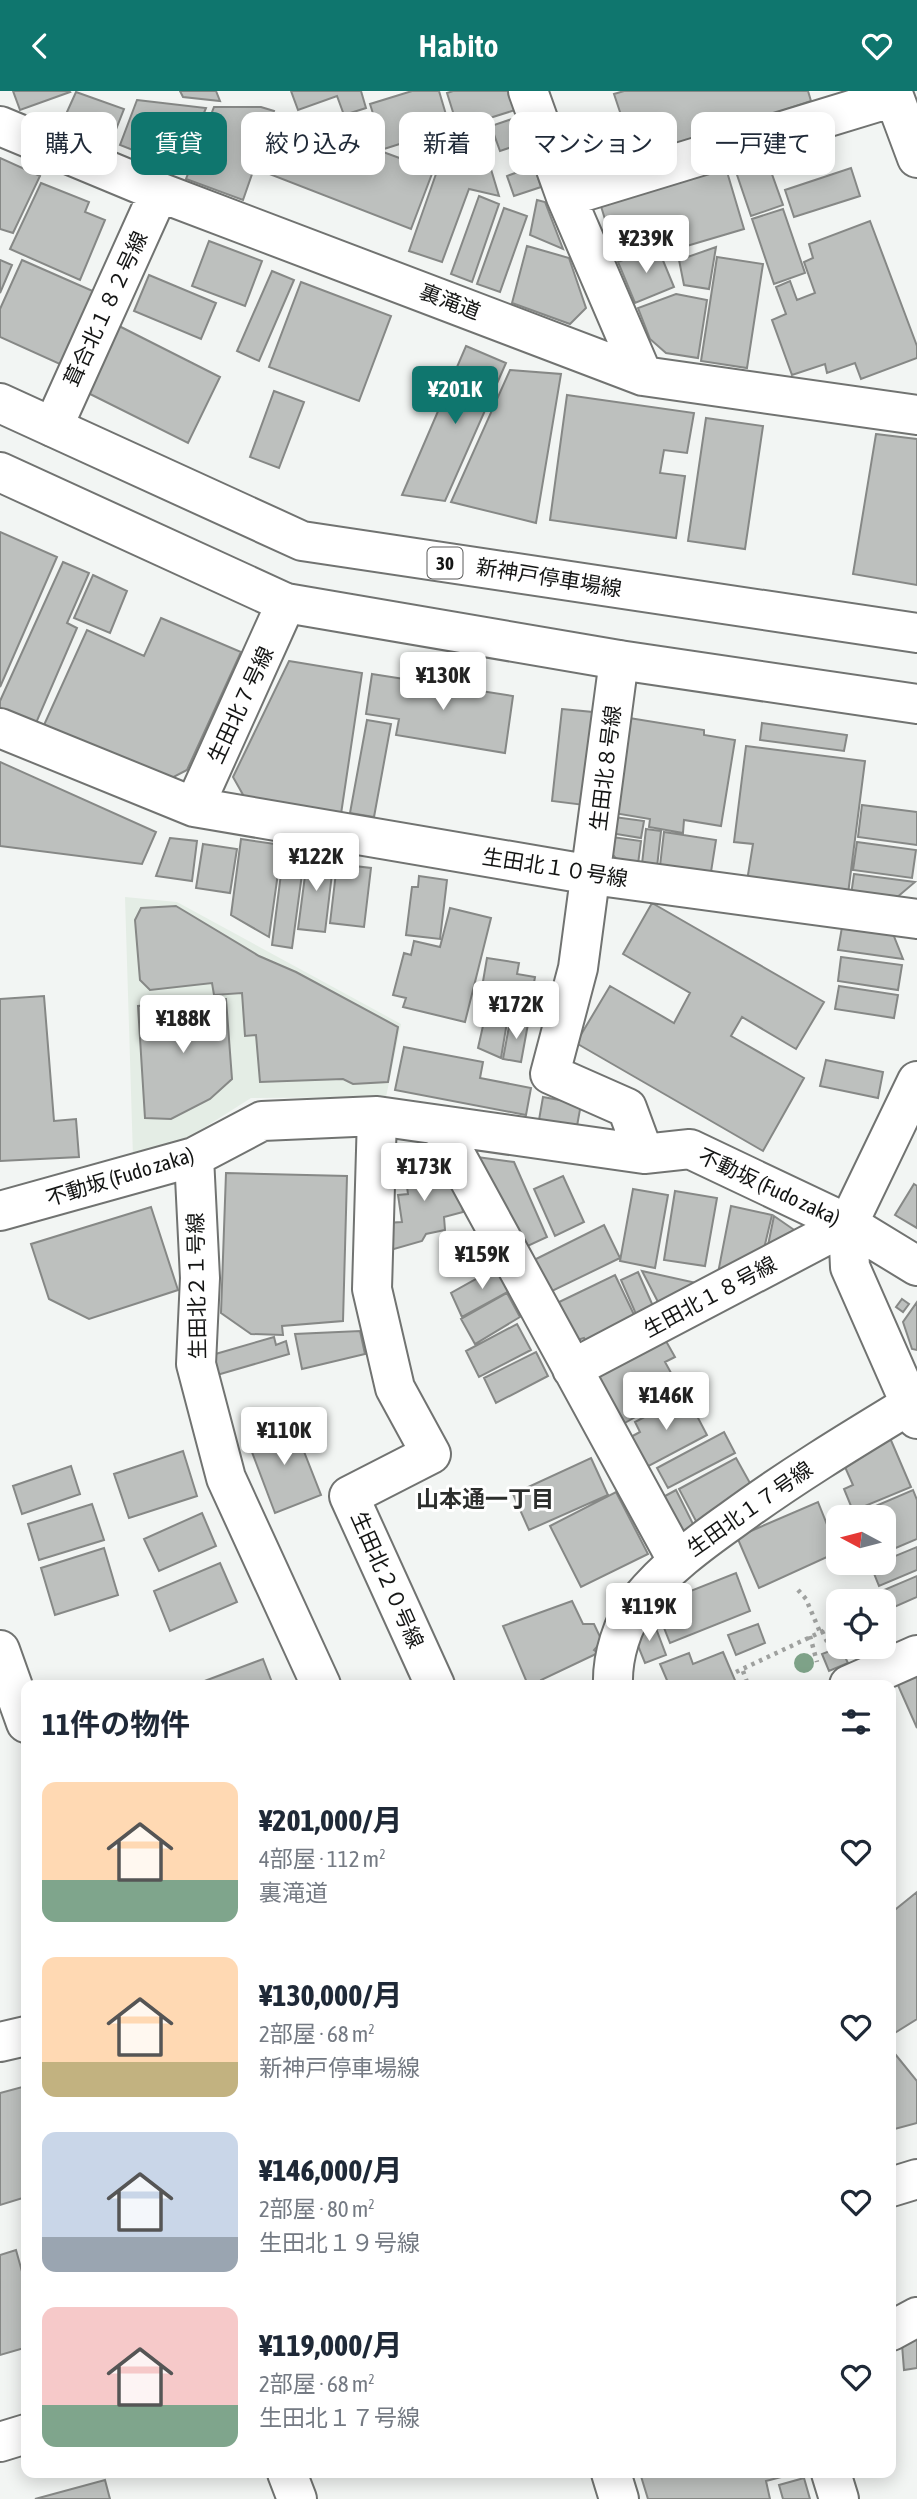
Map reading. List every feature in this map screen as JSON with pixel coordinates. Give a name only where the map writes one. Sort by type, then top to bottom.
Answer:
[{"type":"street","points":[[528,91],[566,197],[643,376]]},
{"type":"street","points":[[566,197],[893,94],[917,158]]},
{"type":"street","name":"裏滝道","points":[[0,126],[159,191],[643,376],[917,415]]},
{"type":"street","name":"葺合北１８２号線","points":[[52,427],[159,191]]},
{"type":"street","name":"新神戸停車場線","points":[[0,403],[302,541],[917,633]]},
{"type":"street","points":[[0,472],[286,603],[619,660],[917,704]]},
{"type":"street","name":"生田北７号線","points":[[194,807],[286,603]]},
{"type":"street","name":"生田北８号線","points":[[619,660],[578,968],[550,1075],[627,1108],[644,1154]]},
{"type":"street","name":"生田北１０号線","points":[[0,728],[194,807],[592,875],[917,919]]},
{"type":"street","points":[[914,1412],[850,1268],[848,1224],[917,1081]]},
{"type":"street","name":"不動坂 (Fudo zaka)","points":[[0,1212],[194,1157],[262,1121],[377,1116],[644,1154],[690,1149],[848,1224],[917,1266]]},
{"type":"street","name":"生田北２０号線","points":[[377,1116],[372,1289],[395,1388],[431,1454],[349,1496],[433,1680]]},
{"type":"street","points":[[440,1126],[677,1560]]},
{"type":"street","name":"生田北２１号線","points":[[194,1157],[200,1279],[196,1364],[226,1478],[319,1680]]},
{"type":"street","name":"生田北１８号線","points":[[572,1369],[848,1224]]},
{"type":"street","name":"生田北１７号線","points":[[613,1680],[613,1668],[623,1630],[639,1602],[677,1560],[788,1479],[914,1412]]},
{"type":"street","points":[[0,1650],[21,1709]]},
{"type":"street","points":[[860,1680],[917,1655]]},
{"type":"street","points":[[0,2042],[21,2037]]},
{"type":"street","points":[[896,2185],[917,2179]]},
{"type":"street","points":[[896,2328],[917,2317]]},
{"type":"street","points":[[0,2442],[21,2436]]},
{"type":"street","points":[[290,2478],[297,2499]]},
{"type":"street","points":[[613,2478],[619,2499]]},
{"type":"street","points":[[833,2478],[839,2499]]},
{"type":"path","points":[[798,1590],[806,1599],[826,1640]]},
{"type":"path","points":[[736,1672],[826,1629]]},
{"type":"path","points":[[743,1671],[746,1680]]},
{"type":"shaded area","points":[[125,897],[177,902],[401,1024],[386,1097],[251,1098],[183,1141],[133,1157]]},
{"type":"building","points":[[13,91],[69,91],[70,92],[20,110]]},
{"type":"building","points":[[180,91],[216,91],[220,101],[183,97]]},
{"type":"building","points":[[291,91],[361,91],[366,108],[343,112],[337,96],[298,110]]},
{"type":"building","points":[[412,91],[439,91],[445,112],[399,112],[399,144],[385,149],[385,112],[372,112],[370,104]]},
{"type":"building","points":[[510,91],[515,110],[495,116],[495,112],[453,112],[447,93]]},
{"type":"building","points":[[624,91],[808,91],[811,101],[778,112],[691,112],[691,141],[677,146],[677,112],[620,112],[614,94]]},
{"type":"building","points":[[76,92],[124,109],[117,127],[117,112],[67,112]]},
{"type":"building","points":[[137,100],[206,108],[204,112],[132,112]]},
{"type":"building","points":[[214,107],[261,107],[274,111],[241,112],[241,175],[252,175],[243,200],[186,179],[188,175],[227,175],[227,112],[212,112]]},
{"type":"building","points":[[131,116],[131,149],[120,145]]},
{"type":"building","points":[[509,120],[509,148],[500,151],[495,137],[495,125]]},
{"type":"building","points":[[385,153],[399,158],[399,175],[432,175],[411,229],[272,175],[385,175]]},
{"type":"building","points":[[0,158],[21,167],[21,175],[40,176],[13,233],[0,229]]},
{"type":"building","points":[[851,168],[860,196],[794,217],[785,190]]},
{"type":"building","points":[[436,175],[493,175],[499,196],[469,189],[442,262],[409,251]]},
{"type":"building","points":[[537,175],[541,187],[514,196],[507,176]]},
{"type":"building","points":[[692,175],[728,175],[744,229],[680,248],[676,233],[615,252],[600,203]]},
{"type":"building","points":[[737,175],[772,175],[783,205],[751,216]]},
{"type":"building","points":[[41,183],[89,202],[85,212],[105,220],[80,280],[10,249]]},
{"type":"building","points":[[479,196],[499,204],[472,282],[451,274]]},
{"type":"building","points":[[537,200],[545,202],[563,249],[530,235]]},
{"type":"building","points":[[504,208],[527,216],[500,292],[477,284]]},
{"type":"building","points":[[783,209],[805,273],[774,284],[752,219]]},
{"type":"building","points":[[870,221],[917,346],[917,358],[861,379],[855,363],[827,373],[825,364],[792,375],[772,320],[786,314],[776,287],[790,281],[797,300],[815,293],[804,262],[813,258],[809,244]]},
{"type":"building","points":[[209,241],[262,261],[245,306],[192,286]]},
{"type":"building","points":[[527,246],[569,258],[586,308],[570,324],[512,303]]},
{"type":"building","points":[[657,246],[674,287],[635,303],[618,262]]},
{"type":"building","points":[[716,247],[709,289],[684,285],[679,260]]},
{"type":"building","points":[[717,257],[763,264],[747,368],[701,361]]},
{"type":"building","points":[[0,260],[12,265],[0,293]]},
{"type":"building","points":[[22,260],[95,292],[62,365],[0,337],[0,309]]},
{"type":"building","points":[[272,271],[294,280],[259,361],[237,351]]},
{"type":"building","points":[[149,275],[216,303],[201,339],[134,311]]},
{"type":"building","points":[[301,282],[391,316],[359,401],[269,367]]},
{"type":"building","points":[[676,294],[707,300],[698,358],[666,353],[650,339],[638,308]]},
{"type":"building","points":[[119,326],[220,377],[188,443],[86,392]]},
{"type":"building","points":[[466,346],[506,363],[445,501],[402,495]]},
{"type":"building","points":[[510,370],[561,374],[536,523],[451,502]]},
{"type":"building","points":[[274,391],[304,402],[279,468],[250,457]]},
{"type":"building","points":[[567,395],[694,413],[687,453],[664,450],[660,473],[685,476],[676,538],[550,520]]},
{"type":"building","points":[[706,418],[763,426],[745,549],[688,541]]},
{"type":"building","points":[[876,434],[917,439],[917,585],[853,574]]},
{"type":"building","points":[[0,532],[57,557],[0,687]]},
{"type":"building","points":[[63,562],[89,573],[67,623],[77,628],[36,723],[0,708],[0,701]]},
{"type":"building","points":[[93,575],[127,591],[110,633],[74,618]]},
{"type":"building","points":[[161,618],[241,652],[187,770],[166,781],[44,725],[87,630],[144,656]]},
{"type":"building","points":[[289,661],[362,673],[341,814],[246,800],[233,777]]},
{"type":"building","points":[[372,674],[513,696],[505,753],[396,735],[399,719],[366,714]]},
{"type":"building","points":[[562,709],[603,713],[592,806],[552,801]]},
{"type":"building","points":[[623,717],[704,730],[704,735],[735,740],[721,826],[684,820],[683,833],[649,827],[650,819],[608,812]]},
{"type":"building","points":[[367,720],[391,724],[374,817],[350,813]]},
{"type":"building","points":[[762,723],[847,735],[844,751],[760,740]]},
{"type":"building","points":[[746,746],[865,761],[848,894],[747,881],[753,844],[734,842]]},
{"type":"building","points":[[0,762],[156,832],[142,864],[0,846]]},
{"type":"building","points":[[862,805],[917,812],[917,845],[858,837]]},
{"type":"building","points":[[607,816],[644,821],[641,838],[604,832]]},
{"type":"building","points":[[646,829],[661,831],[657,867],[642,864]]},
{"type":"building","points":[[664,832],[716,840],[711,872],[660,866]]},
{"type":"building","points":[[605,836],[641,841],[638,864],[618,861],[603,843]]},
{"type":"building","points":[[170,838],[197,841],[192,881],[156,876]]},
{"type":"building","points":[[241,839],[282,845],[269,937],[231,915]]},
{"type":"building","points":[[857,842],[916,850],[912,878],[853,870]]},
{"type":"building","points":[[203,844],[237,849],[230,893],[196,888]]},
{"type":"building","points":[[284,850],[305,852],[292,948],[272,945]]},
{"type":"building","points":[[308,853],[334,857],[325,932],[298,929]]},
{"type":"building","points":[[337,864],[371,868],[364,927],[330,923]]},
{"type":"building","points":[[854,874],[915,882],[895,899],[851,895]]},
{"type":"building","points":[[419,876],[447,880],[440,939],[406,935],[412,887],[418,887]]},
{"type":"building","points":[[652,903],[824,1002],[796,1049],[742,1017],[731,1036],[804,1078],[763,1151],[576,1043],[610,986],[674,1023],[690,993],[623,954]]},
{"type":"building","points":[[176,906],[259,956],[296,972],[398,1027],[388,1082],[353,1084],[343,1079],[260,1082],[256,1035],[245,1036],[242,993],[214,995],[212,983],[150,990],[140,980],[135,920],[141,908]]},
{"type":"building","points":[[450,908],[491,918],[465,1022],[403,1007],[406,998],[393,995],[404,953],[411,955],[414,941],[440,947]]},
{"type":"building","points":[[842,927],[893,934],[903,959],[838,950]]},
{"type":"building","points":[[841,957],[902,965],[898,990],[838,981]]},
{"type":"building","points":[[487,958],[519,963],[517,974],[535,977],[527,1022],[482,1014],[486,993],[481,993]]},
{"type":"building","points":[[839,986],[898,995],[894,1018],[835,1009]]},
{"type":"building","points":[[44,996],[54,1121],[76,1119],[79,1157],[0,1161],[0,999]]},
{"type":"building","points":[[226,999],[232,1079],[210,1099],[171,1119],[145,1118],[138,1006]]},
{"type":"building","points":[[485,1017],[507,1022],[501,1058],[478,1048]]},
{"type":"building","points":[[510,1021],[528,1024],[521,1062],[503,1059]]},
{"type":"building","points":[[404,1047],[483,1062],[480,1078],[531,1088],[526,1115],[395,1090]]},
{"type":"building","points":[[826,1060],[883,1072],[878,1098],[820,1086]]},
{"type":"building","points":[[543,1097],[581,1104],[577,1126],[539,1120]]},
{"type":"building","points":[[431,1156],[447,1164],[451,1188],[459,1186],[463,1212],[444,1217],[445,1230],[426,1234],[422,1241],[387,1251],[385,1223],[402,1222],[398,1195],[408,1194],[405,1172],[411,1170],[411,1161]]},
{"type":"building","points":[[477,1157],[514,1162],[547,1237],[519,1250]]},
{"type":"building","points":[[226,1173],[347,1176],[343,1321],[282,1326],[283,1335],[251,1334],[221,1313]]},
{"type":"building","points":[[563,1176],[584,1222],[555,1236],[534,1189]]},
{"type":"building","points":[[914,1184],[917,1186],[917,1228],[895,1215]]},
{"type":"building","points":[[633,1189],[668,1195],[655,1268],[620,1261]]},
{"type":"building","points":[[675,1191],[717,1198],[705,1266],[664,1260]]},
{"type":"building","points":[[731,1206],[772,1215],[762,1257],[718,1273]]},
{"type":"building","points":[[151,1207],[178,1290],[89,1319],[49,1299],[31,1244]]},
{"type":"building","points":[[774,1216],[803,1236],[766,1255]]},
{"type":"building","points":[[604,1225],[620,1258],[550,1292],[534,1260]]},
{"type":"building","points":[[501,1265],[513,1289],[462,1317],[451,1293]]},
{"type":"building","points":[[642,1271],[701,1284],[658,1302]]},
{"type":"building","points":[[638,1272],[653,1306],[636,1314],[621,1280]]},
{"type":"building","points":[[615,1275],[638,1323],[588,1346],[584,1338],[577,1340],[555,1304]]},
{"type":"building","points":[[507,1293],[520,1317],[475,1344],[461,1319]]},
{"type":"building","points":[[902,1299],[909,1304],[903,1312],[896,1307]]},
{"type":"building","points":[[917,1302],[917,1350],[912,1349],[903,1322]]},
{"type":"building","points":[[517,1324],[531,1350],[479,1377],[466,1351]]},
{"type":"building","points":[[360,1331],[365,1354],[302,1369],[295,1334]]},
{"type":"building","points":[[662,1334],[675,1357],[665,1362],[681,1391],[623,1424],[596,1377]]},
{"type":"building","points":[[274,1337],[276,1345],[286,1341],[289,1354],[217,1375],[212,1355]]},
{"type":"building","points":[[536,1352],[548,1376],[496,1403],[484,1378]]},
{"type":"building","points":[[686,1395],[707,1435],[643,1469],[627,1439],[640,1432],[635,1422]]},
{"type":"building","points":[[292,1421],[321,1495],[275,1513],[247,1439]]},
{"type":"building","points":[[724,1432],[735,1453],[668,1488],[657,1468]]},
{"type":"building","points":[[890,1438],[911,1487],[868,1505],[851,1505],[844,1489],[853,1485],[841,1458]]},
{"type":"building","points":[[183,1451],[197,1496],[129,1518],[114,1474]]},
{"type":"building","points":[[591,1458],[608,1495],[529,1530],[513,1494]]},
{"type":"building","points":[[736,1458],[755,1492],[697,1523],[679,1489]]},
{"type":"building","points":[[71,1466],[80,1494],[22,1514],[13,1486]]},
{"type":"building","points":[[676,1490],[697,1532],[677,1543],[656,1501]]},
{"type":"building","points":[[913,1490],[917,1500],[917,1539],[896,1548],[896,1505],[878,1505]]},
{"type":"building","points":[[616,1492],[648,1554],[581,1587],[550,1526]]},
{"type":"building","points":[[818,1502],[826,1522],[826,1557],[759,1588],[737,1537]]},
{"type":"building","points":[[92,1504],[104,1540],[39,1560],[28,1524]]},
{"type":"building","points":[[202,1513],[216,1546],[159,1571],[144,1539]]},
{"type":"building","points":[[917,1547],[917,1570],[879,1586],[875,1575],[896,1575],[896,1556]]},
{"type":"building","points":[[104,1548],[118,1595],[55,1615],[41,1568]]},
{"type":"building","points":[[220,1563],[237,1602],[170,1631],[154,1591]]},
{"type":"building","points":[[736,1573],[750,1611],[670,1643],[655,1605]]},
{"type":"building","points":[[917,1576],[917,1597],[896,1606],[896,1589],[886,1589]]},
{"type":"building","points":[[572,1601],[583,1624],[594,1624],[602,1641],[594,1650],[598,1653],[541,1680],[526,1680],[503,1626]]},
{"type":"building","points":[[654,1623],[666,1655],[645,1663],[632,1631]]},
{"type":"building","points":[[758,1624],[765,1643],[736,1655],[728,1635]]},
{"type":"building","points":[[723,1652],[735,1680],[667,1680],[660,1664],[689,1653],[693,1664]]},
{"type":"building","points":[[826,1652],[826,1659],[846,1659],[848,1663],[829,1671],[822,1654]]},
{"type":"building","points":[[263,1659],[271,1680],[207,1680]]},
{"type":"building","points":[[917,1674],[917,1728],[897,1683]]},
{"type":"building","points":[[917,1892],[917,2019],[896,2032],[896,1909]]},
{"type":"building","points":[[896,2055],[917,2081],[917,2123],[896,2129]]},
{"type":"building","points":[[21,2087],[21,2199],[0,2205],[0,2093]]},
{"type":"building","points":[[16,2250],[21,2268],[21,2349],[0,2355],[0,2255]]},
{"type":"building","points":[[917,2331],[917,2368],[904,2370],[901,2332]]},
{"type":"building","points":[[642,2478],[777,2478],[766,2481],[770,2499],[648,2499]]},
{"type":"building","points":[[804,2478],[810,2499],[783,2499],[779,2485]]},
{"type":"building","points":[[105,2480],[110,2499],[35,2499]]},
{"type":"district","name":"山本通一丁目","points":[[485,1499]]}]
